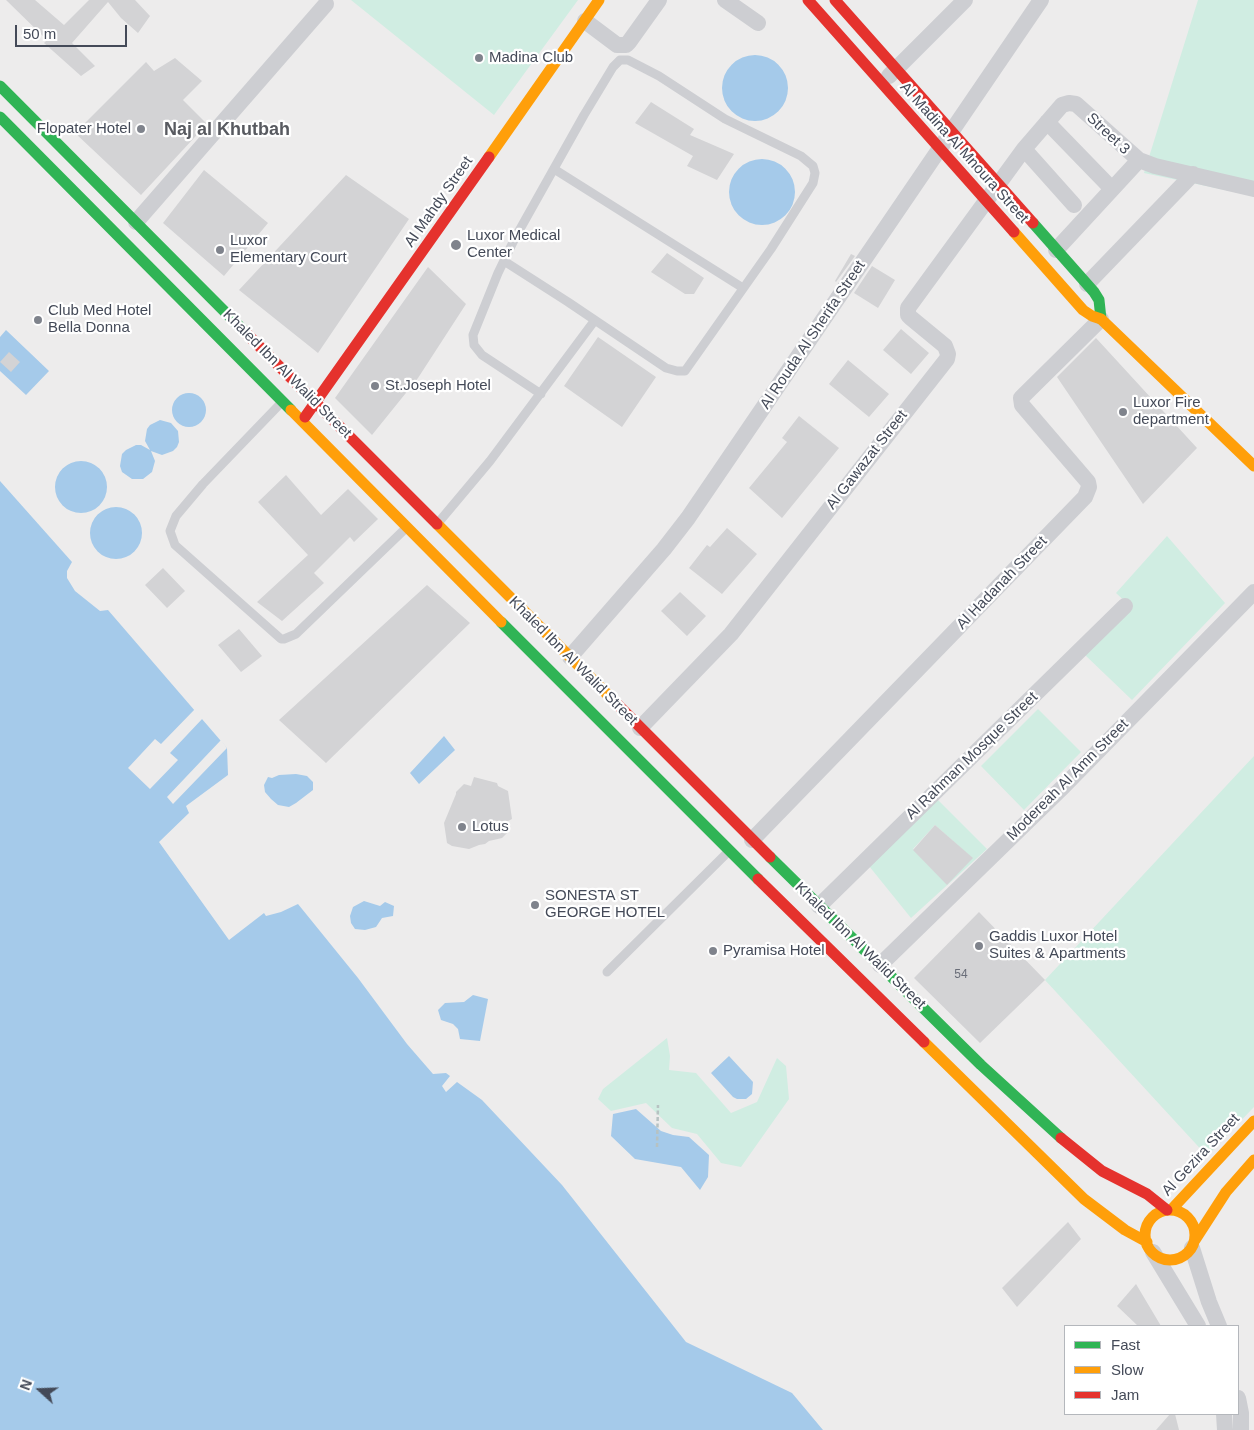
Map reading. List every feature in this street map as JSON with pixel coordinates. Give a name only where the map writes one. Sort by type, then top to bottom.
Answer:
[{"type":"main road","name":"Al Mahdy Street","points":[[302,420],[316,403],[599,0]]},
{"type":"main road","name":"Al Madina Al Mnoura Street","points":[[808,0],[1083,310],[1092,316],[1102,319],[1254,466]]},
{"type":"main road","name":"Al Madina Al Mnoura Street","points":[[835,0],[1087,284],[1099,300],[1102,319]]},
{"type":"main road","name":"Khaled Ibn Al Walid Street","points":[[0,86],[818,906],[1015,1098],[1088,1160],[1119,1180],[1147,1194],[1169,1210]]},
{"type":"main road","name":"Khaled Ibn Al Walid Street","points":[[0,117],[729,851],[1084,1199],[1150,1247]]},
{"type":"main road","points":[[408,526],[423,511]]},
{"type":"main road","name":"Al Gezira Street","points":[[1169,1210],[1254,1121]]},
{"type":"main road","points":[[1193,1244],[1195,1231],[1192,1222],[1179,1211],[1159,1212],[1147,1225],[1145,1233],[1150,1247],[1164,1259],[1172,1260],[1187,1254],[1226,1192],[1254,1160]]},
{"type":"main road","points":[[1182,1182],[1198,1179]]},
{"type":"main road","points":[[1119,1180],[1151,1184]]},
{"type":"street","points":[[585,21],[617,44],[626,45],[659,0]]},
{"type":"street","points":[[725,0],[758,23]]},
{"type":"street","points":[[821,15],[835,0]]},
{"type":"street","points":[[882,83],[965,0]]},
{"type":"street","name":"Al Rouda Al Sherifa Street","points":[[570,658],[664,549],[688,518],[1041,0]]},
{"type":"street","points":[[136,222],[326,4]]},
{"type":"street","name":"Street 3","points":[[999,184],[1024,149],[1047,122],[1062,105],[1069,103],[1076,104],[1139,160],[1147,164],[1254,189]]},
{"type":"street","points":[[1047,122],[1112,189]]},
{"type":"street","points":[[1024,149],[1074,205]]},
{"type":"street","points":[[1056,250],[1139,160]]},
{"type":"street","points":[[1087,284],[1193,174]]},
{"type":"street","name":"Al Gawazat Street","points":[[640,728],[731,634],[946,358],[948,354],[945,346],[908,315],[908,308],[999,184]]},
{"type":"street","name":"Al Hadanah Street","points":[[752,840],[1085,497],[1089,487],[1088,482],[1020,401],[1023,394],[1102,319]]},
{"type":"street","name":"Modereah Al Amn Street","points":[[880,965],[1064,786],[1254,592]]},
{"type":"street","name":"Al Rahman Mosque Street","points":[[818,906],[1125,606]]},
{"type":"street","points":[[1193,1244],[1206,1293],[1219,1325]]},
{"type":"street","name":"Khaled Ibn Al Walid Street","points":[[1150,1247],[1197,1325]]},
{"type":"street","points":[[1239,1409],[1241,1430]]},
{"type":"street","points":[[1224,1415],[1225,1430]]},
{"type":"lane","points":[[504,261],[666,368],[677,372],[684,371],[771,249],[813,183],[815,173],[813,166],[800,156],[725,119],[659,76],[624,59],[612,67],[515,238],[504,261],[473,335],[474,345],[482,356],[541,394]]},
{"type":"lane","points":[[554,168],[743,288]]},
{"type":"lane","points":[[437,524],[490,462],[595,320]]},
{"type":"lane","points":[[283,401],[203,484],[176,516],[170,531],[175,545],[281,639],[284,639],[296,634],[408,526]]},
{"type":"lane","points":[[607,972],[729,851]]},
{"type":"path","points":[[656,1147],[658,1105]]},
{"type":"green space","name":"Madina Club","points":[[351,0],[578,0],[494,115]]},
{"type":"green space","points":[[1198,0],[1254,0],[1254,196],[1144,173]]},
{"type":"green space","points":[[1167,536],[1225,603],[1132,700],[1085,655],[1131,607],[1116,593]]},
{"type":"green space","points":[[1038,709],[1081,752],[1024,810],[981,766]]},
{"type":"green space","points":[[1254,756],[1254,1107],[1207,1156],[1045,980]]},
{"type":"green space","points":[[937,799],[987,849],[911,918],[869,866]],"holes":[[[935,825],[972,858],[947,884],[913,849]]]},
{"type":"green space","points":[[667,1038],[670,1056],[669,1070],[696,1073],[731,1113],[757,1102],[777,1058],[786,1066],[789,1099],[741,1167],[721,1163],[697,1134],[672,1128],[646,1103],[611,1111],[598,1099],[603,1089]]},
{"type":"water","points":[[749,55],[761,55],[773,60],[783,70],[788,82],[786,101],[773,116],[761,121],[749,121],[737,116],[727,106],[722,94],[722,82],[727,70],[737,60]]},
{"type":"water","points":[[768,159],[786,168],[793,179],[795,192],[793,205],[786,216],[775,223],[756,225],[738,216],[731,205],[729,186],[738,168],[749,161]]},
{"type":"water","points":[[6,330],[49,371],[26,395],[0,371],[0,337]]},
{"type":"water","points":[[189,393],[196,394],[201,398],[205,403],[205,417],[201,422],[196,426],[189,427],[182,426],[177,422],[173,417],[172,410],[173,403],[177,398],[182,394]]},
{"type":"water","points":[[160,420],[171,423],[178,431],[179,442],[177,447],[173,451],[162,455],[151,451],[155,461],[152,472],[143,479],[132,479],[122,472],[120,466],[122,454],[136,445],[141,445],[150,450],[145,441],[147,429],[150,425]]},
{"type":"water","points":[[76,461],[86,461],[100,468],[107,482],[107,492],[100,506],[86,513],[76,513],[66,509],[59,502],[55,492],[55,482],[59,472],[66,465]]},
{"type":"water","points":[[0,481],[72,562],[67,571],[67,578],[75,591],[100,611],[108,610],[227,748],[228,775],[186,806],[189,813],[159,842],[229,940],[264,913],[266,916],[281,912],[298,904],[358,978],[407,1044],[433,1074],[446,1073],[450,1076],[442,1086],[446,1092],[457,1082],[482,1100],[562,1185],[686,1342],[792,1393],[823,1430],[0,1430]]},
{"type":"water","points":[[111,507],[121,507],[135,514],[142,528],[142,538],[135,552],[121,559],[111,559],[101,555],[94,548],[90,538],[90,528],[94,518],[101,511]]},
{"type":"water","points":[[444,736],[455,750],[419,784],[410,773]]},
{"type":"water","points":[[296,774],[307,776],[313,782],[313,790],[296,803],[289,807],[278,805],[265,792],[264,785],[268,777]]},
{"type":"water","points":[[364,901],[380,906],[385,902],[394,906],[393,916],[382,918],[376,927],[365,930],[355,929],[351,923],[350,916],[353,907]]},
{"type":"water","points":[[473,995],[488,999],[480,1041],[460,1039],[458,1029],[453,1024],[441,1020],[438,1010],[445,1003],[464,1002]]},
{"type":"water","points":[[729,1056],[753,1082],[752,1094],[746,1099],[733,1097],[711,1073]]},
{"type":"water","points":[[636,1109],[661,1131],[689,1137],[709,1155],[708,1177],[700,1190],[681,1167],[635,1159],[611,1136],[613,1114]]},
{"type":"pier","points":[[195,709],[203,718],[170,753],[178,760],[150,789],[128,768],[155,739],[161,744]]},
{"type":"pier","points":[[221,740],[227,748],[173,804],[167,797]]},
{"type":"building","points":[[6,0],[35,0],[64,25],[89,0],[135,0],[150,16],[138,33],[121,18],[108,2],[72,43],[95,66],[81,76],[44,43],[47,40]]},
{"type":"building","name":"Flopater Hotel","points":[[175,58],[202,81],[183,100],[207,124],[141,195],[75,133],[146,62],[154,71]]},
{"type":"building","points":[[651,102],[694,129],[690,135],[734,154],[717,180],[687,166],[693,156],[635,123]]},
{"type":"building","name":"Luxor Elementary Court","points":[[204,170],[268,223],[224,276],[163,223]]},
{"type":"building","points":[[346,175],[409,219],[318,353],[239,290]]},
{"type":"building","points":[[667,253],[704,278],[694,294],[685,294],[651,272]]},
{"type":"building","points":[[851,254],[855,256],[836,282],[835,281]]},
{"type":"building","points":[[872,266],[895,280],[878,308],[854,293]]},
{"type":"building","points":[[428,267],[466,304],[418,378],[372,435],[335,398]]},
{"type":"building","points":[[901,329],[929,353],[911,374],[883,350]]},
{"type":"building","points":[[598,337],[656,377],[622,427],[564,386]]},
{"type":"building","name":"Luxor Fire department","points":[[1096,338],[1197,448],[1143,504],[1057,377]]},
{"type":"building","points":[[9,352],[20,362],[11,372],[0,362]]},
{"type":"building","points":[[848,360],[889,394],[869,417],[829,384]]},
{"type":"building","points":[[799,416],[839,448],[782,518],[749,488],[787,442],[782,438]]},
{"type":"building","points":[[286,475],[321,515],[348,489],[378,519],[354,542],[350,537],[314,573],[324,583],[282,621],[257,602],[308,555],[258,502]]},
{"type":"building","points":[[727,528],[757,554],[722,594],[689,568],[707,545],[710,547]]},
{"type":"building","points":[[163,568],[185,591],[167,608],[145,585]]},
{"type":"building","points":[[427,585],[470,623],[326,763],[279,720]]},
{"type":"building","points":[[680,592],[706,616],[687,636],[661,611]]},
{"type":"building","points":[[239,629],[262,656],[241,672],[218,645]]},
{"type":"building","points":[[474,777],[497,783],[498,786],[508,791],[512,819],[506,822],[508,832],[502,838],[469,849],[452,846],[447,843],[444,823],[456,792],[464,784],[471,786]]},
{"type":"building","points":[[935,825],[973,858],[947,885],[913,850]]},
{"type":"building","name":"Gaddis Luxor Hotel Suites & Apartments","points":[[979,912],[1045,980],[980,1043],[914,978]]},
{"type":"building","points":[[1068,1222],[1081,1239],[1017,1307],[1002,1288]]},
{"type":"building","points":[[1136,1284],[1160,1325],[1137,1325],[1117,1306]]},
{"type":"building","points":[[1169,1415],[1175,1415],[1179,1430],[1156,1430]]},
{"type":"traffic: fast","points":[[0,86],[244,331]]},
{"type":"traffic: fast","points":[[0,117],[291,410]]},
{"type":"traffic: fast","points":[[1033,223],[1094,292],[1099,300],[1101,319]]},
{"type":"traffic: fast","points":[[501,622],[758,879]]},
{"type":"traffic: fast","points":[[770,857],[981,1065],[1061,1138]]},
{"type":"traffic: slow","points":[[489,157],[599,0]]},
{"type":"traffic: slow","points":[[1014,232],[1083,310],[1101,319],[1254,466]]},
{"type":"traffic: slow","points":[[291,410],[501,622]]},
{"type":"traffic: slow","points":[[437,524],[611,698]]},
{"type":"traffic: slow","points":[[924,1042],[1084,1199],[1125,1230],[1147,1242]]},
{"type":"traffic: slow","points":[[1171,1210],[1254,1121]]},
{"type":"traffic: slow","points":[[1195,1240],[1226,1192],[1254,1160]]},
{"type":"traffic: slow","points":[[1170,1210],[1180,1212],[1188,1217],[1193,1225],[1195,1235],[1193,1245],[1188,1253],[1180,1258],[1170,1260],[1160,1258],[1152,1253],[1147,1245],[1145,1235],[1147,1225],[1152,1217],[1160,1212],[1170,1210]]},
{"type":"traffic: jam","points":[[808,0],[1014,232]]},
{"type":"traffic: jam","points":[[835,0],[1033,223]]},
{"type":"traffic: jam","points":[[305,417],[489,157]]},
{"type":"traffic: jam","points":[[244,331],[437,524]]},
{"type":"traffic: jam","points":[[611,698],[770,857]]},
{"type":"traffic: jam","points":[[758,879],[924,1042]]},
{"type":"traffic: jam","points":[[1061,1138],[1102,1171],[1147,1194],[1167,1210]]},
{"type":"place","name":"Madina Club","points":[[479,58]]},
{"type":"place","name":"Flopater Hotel","points":[[141,129]]},
{"type":"place","name":"Luxor Medical Center","points":[[456,245]]},
{"type":"place","name":"Luxor Elementary Court","points":[[220,250]]},
{"type":"place","name":"Club Med Hotel Bella Donna","points":[[38,320]]},
{"type":"place","name":"St.Joseph Hotel","points":[[375,386]]},
{"type":"place","name":"Luxor Fire department","points":[[1123,412]]},
{"type":"place","name":"Lotus","points":[[462,827]]},
{"type":"place","name":"SONESTA ST GEORGE HOTEL","points":[[535,905]]},
{"type":"place","name":"Gaddis Luxor Hotel Suites & Apartments","points":[[979,946]]},
{"type":"place","name":"Pyramisa Hotel","points":[[713,951]]},
{"type":"district","name":"Naj al Khutbah","points":[[227,130]]}]
